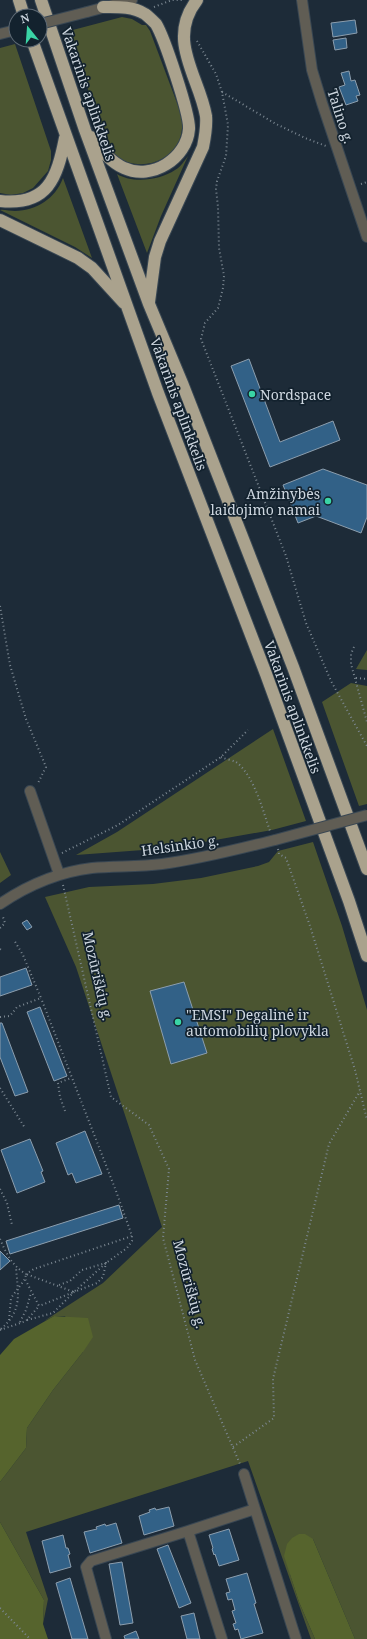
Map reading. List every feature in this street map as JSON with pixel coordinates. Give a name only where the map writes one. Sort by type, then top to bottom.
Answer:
[{"type":"highway","name":"Vakarinis aplinkkelis","points":[[41,0],[85,130],[149,304],[185,390],[293,667],[367,869]]},
{"type":"highway","points":[[149,304],[155,258],[160,241],[203,147],[206,133],[204,105],[185,50],[184,34],[186,22],[197,0]]},
{"type":"highway","points":[[85,130],[108,158],[124,169],[143,172],[161,168],[176,157],[186,144],[189,128],[188,113],[169,56],[156,24],[145,14],[131,8],[103,7]]},
{"type":"highway","name":"Vakarinis aplinkkelis","points":[[35,48],[158,393],[307,786],[349,901],[367,956]]},
{"type":"highway","points":[[0,201],[17,202],[33,198],[45,190],[54,178],[60,163],[66,136]]},
{"type":"highway","points":[[0,220],[78,258],[92,268],[129,309]]},
{"type":"street","points":[[48,22],[132,0]]},
{"type":"street","name":"Talino g.","points":[[302,0],[312,70],[367,237]]},
{"type":"street","points":[[30,791],[59,874]]},
{"type":"street","name":"Helsinkio g.","points":[[0,904],[28,887],[59,874],[94,868],[161,864],[205,858],[367,815]]},
{"type":"street","points":[[244,1474],[296,1639]]},
{"type":"street","points":[[106,1639],[86,1567],[90,1561],[255,1509]]},
{"type":"street","points":[[188,1531],[222,1639]]},
{"type":"path","points":[[194,38],[216,74],[222,92],[228,124],[226,156],[217,181],[216,189],[219,248],[224,276],[218,308],[205,323],[200,339],[286,556],[306,623],[331,681],[367,746]]},
{"type":"path","points":[[222,92],[276,124],[305,138],[323,145],[337,148]]},
{"type":"path","points":[[0,606],[10,665],[26,719],[46,767],[38,783],[30,791]]},
{"type":"path","points":[[354,647],[351,654],[351,664],[356,677],[367,722]]},
{"type":"path","points":[[356,677],[366,679]]},
{"type":"path","points":[[54,857],[118,825],[221,757],[248,730]]},
{"type":"path","points":[[221,757],[235,762],[246,774],[256,791],[279,854],[286,858],[310,926],[355,1070],[367,1120]]},
{"type":"path","name":"Mozūriškių g.","points":[[59,874],[111,1097],[149,1125],[169,1169],[163,1238],[195,1360],[244,1474]]},
{"type":"path","points":[[0,928],[5,923],[3,917]]},
{"type":"path","points":[[0,1329],[54,1313],[74,1292],[106,1263],[126,1248],[132,1241],[132,1236],[116,1191],[41,998],[23,955],[14,940]]},
{"type":"path","points":[[0,1017],[10,1016],[17,1007],[41,998]]},
{"type":"path","points":[[65,1111],[60,1097],[58,1083],[72,1078]]},
{"type":"path","points":[[0,1088],[25,1128]]},
{"type":"path","points":[[233,1447],[274,1418],[274,1379],[329,1144],[360,1091]]},
{"type":"path","points":[[0,1189],[7,1203],[12,1225]]},
{"type":"path","points":[[9,1322],[11,1298],[25,1279],[26,1274],[34,1269],[132,1236]]},
{"type":"path","points":[[0,1238],[4,1249],[16,1268],[19,1301],[9,1322],[0,1329]]},
{"type":"path","points":[[59,1286],[70,1281],[82,1270],[106,1263]]},
{"type":"path","points":[[26,1321],[38,1306],[96,1284],[103,1277],[106,1263]]},
{"type":"path","points":[[16,1268],[26,1274],[74,1292]]},
{"type":"path","points":[[25,1279],[38,1306]]},
{"type":"path","points":[[20,1323],[26,1310],[31,1292]]},
{"type":"path","points":[[0,1608],[30,1639]]},
{"type":"green space","points":[[122,17],[132,19],[142,25],[146,25],[150,31],[183,119],[180,138],[174,149],[168,155],[152,163],[134,164],[125,161],[117,157],[108,146],[104,139],[69,31]]},
{"type":"green space","points":[[8,46],[8,48],[16,48],[51,151],[51,160],[48,171],[33,188],[23,193],[11,195],[0,193],[0,48]]},
{"type":"green space","points":[[188,156],[161,216],[147,253],[117,174],[123,177],[138,180],[146,180],[162,176],[177,169]]},
{"type":"green space","points":[[63,178],[92,258],[75,247],[0,210],[15,211],[38,206],[55,192]]},
{"type":"green space","points":[[367,650],[367,670],[356,669]]},
{"type":"green space","points":[[351,683],[367,686],[367,804],[359,806],[322,702]]},
{"type":"green space","points":[[273,729],[306,821],[272,830],[170,848],[76,855],[117,832]]},
{"type":"green space","points":[[313,842],[342,926],[367,1010],[367,1639],[355,1639],[313,1539],[290,1574],[299,1602],[315,1639],[311,1639],[248,1461],[26,1532],[48,1599],[43,1624],[44,1600],[0,1522],[0,1482],[26,1448],[27,1428],[53,1390],[83,1352],[65,1316],[54,1316],[44,1321],[103,1283],[162,1227],[76,967],[45,897],[89,887],[153,884],[201,878],[258,866],[269,862],[278,851]]},
{"type":"green space","points":[[0,852],[11,875],[0,883]]},
{"type":"green space","points":[[54,1316],[88,1318],[93,1337],[53,1390],[27,1428],[26,1448],[0,1482],[0,1355],[14,1339]]},
{"type":"green space","points":[[0,1522],[44,1600],[43,1624],[48,1639],[0,1639]]},
{"type":"green space","points":[[299,1534],[305,1534],[313,1539],[355,1639],[315,1639],[299,1602],[284,1556],[287,1544],[292,1538]]},
{"type":"building","points":[[355,20],[357,33],[333,37],[331,23]]},
{"type":"building","points":[[346,38],[347,48],[335,50],[333,40]]},
{"type":"building","points":[[349,71],[351,81],[355,80],[360,95],[356,96],[358,101],[346,105],[339,87],[345,85],[341,73]]},
{"type":"building","name":"Nordspace","points":[[249,359],[280,442],[333,421],[340,440],[270,467],[231,366]]},
{"type":"building","name":"Amžinybės laidojimo namai","points":[[323,469],[367,485],[367,517],[361,533],[316,516],[298,523],[283,485]]},
{"type":"building","points":[[27,920],[32,927],[27,930],[22,923]]},
{"type":"building","points":[[26,968],[32,985],[0,996],[0,977]]},
{"type":"building","name":"\"EMSI\" Degalinė ir automobilių plovykla","points":[[184,982],[207,1053],[171,1064],[150,991]]},
{"type":"building","points":[[40,1007],[67,1076],[54,1081],[27,1012]]},
{"type":"building","points":[[0,1023],[2,1023],[28,1092],[15,1096],[0,1057]]},
{"type":"building","points":[[85,1131],[102,1174],[76,1183],[72,1173],[68,1175],[56,1143]]},
{"type":"building","points":[[30,1139],[43,1171],[41,1172],[45,1182],[17,1193],[1,1150]]},
{"type":"building","points":[[119,1205],[123,1218],[10,1254],[6,1241]]},
{"type":"building","points":[[0,1251],[10,1261],[0,1270]]},
{"type":"building","points":[[169,1507],[174,1526],[144,1535],[139,1516],[150,1512],[149,1510],[155,1508],[156,1510]]},
{"type":"building","points":[[116,1523],[122,1543],[90,1553],[84,1532],[97,1529],[96,1527],[105,1524],[106,1526]]},
{"type":"building","points":[[229,1529],[239,1560],[219,1566],[212,1549],[209,1535]]},
{"type":"building","points":[[63,1535],[66,1548],[68,1548],[70,1554],[68,1555],[71,1567],[50,1573],[42,1541]]},
{"type":"building","points":[[168,1545],[191,1603],[179,1608],[157,1549]]},
{"type":"building","points":[[122,1562],[133,1623],[120,1625],[109,1564]]},
{"type":"building","points":[[247,1573],[256,1603],[254,1604],[263,1633],[241,1639],[238,1629],[235,1630],[233,1624],[236,1623],[232,1611],[235,1610],[232,1599],[228,1600],[226,1593],[230,1592],[226,1579]]},
{"type":"building","points":[[70,1578],[88,1639],[72,1639],[56,1583]]},
{"type":"building","points":[[194,1613],[200,1639],[187,1639],[181,1616]]},
{"type":"building","points":[[136,1631],[139,1639],[125,1639],[124,1636]]},
{"type":"place","name":"Nordspace","points":[[252,394]]},
{"type":"place","name":"Amžinybės laidojimo namai","points":[[328,501]]},
{"type":"place","name":"\"EMSI\" Degalinė ir automobilių plovykla","points":[[178,1022]]}]
